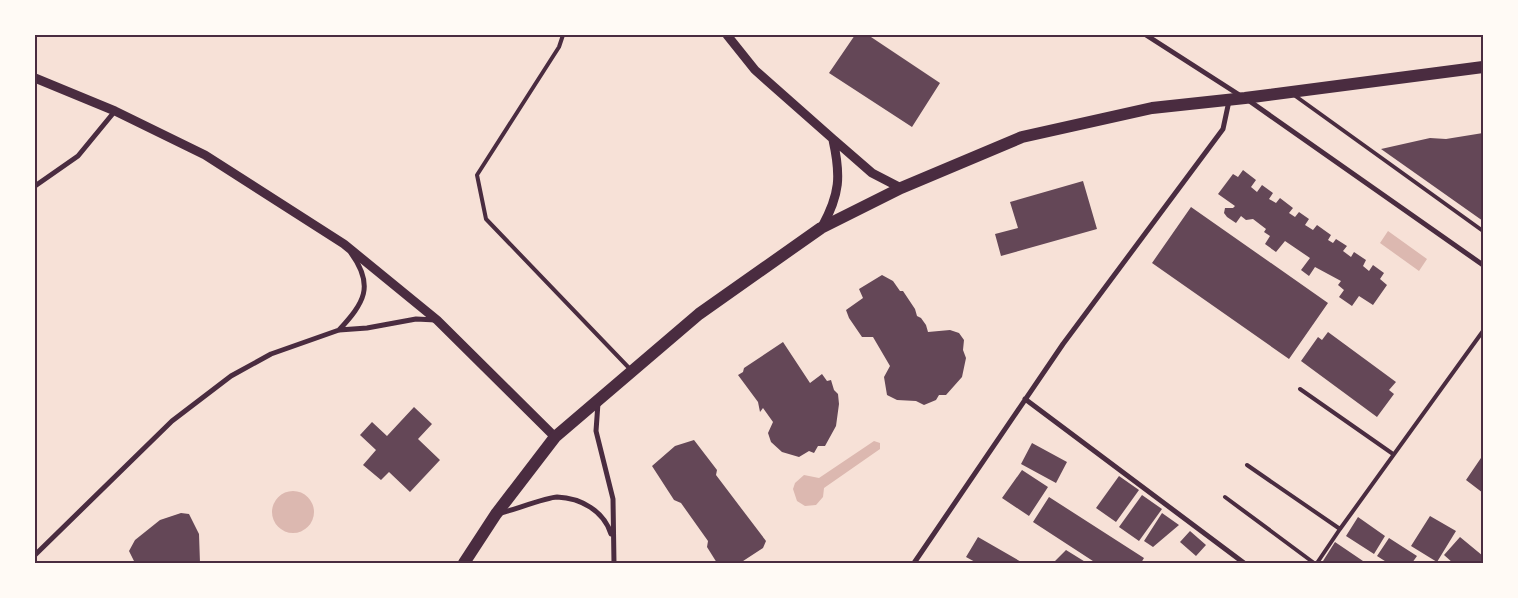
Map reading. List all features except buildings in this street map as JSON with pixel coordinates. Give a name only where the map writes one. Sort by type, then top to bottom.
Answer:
[{"type":"main road","points":[[464,563],[496,514],[555,437],[598,400],[699,314],[821,228],[901,188],[1022,137],[1152,108],[1246,98],[1483,67]]},
{"type":"street","points":[[726,35],[755,70],[833,140],[872,173],[901,188]]},
{"type":"street","points":[[1146,35],[1246,98],[1483,265]]},
{"type":"street","points":[[35,78],[115,111],[205,155],[344,244],[438,320],[555,437]]},
{"type":"street","points":[[914,563],[1025,399],[1223,129],[1229,100]]},
{"type":"street","points":[[35,186],[78,156],[115,111]]},
{"type":"street","points":[[821,228],[832,210],[840,178],[833,140]]},
{"type":"street","points":[[339,330],[358,310],[363,297],[364,277],[360,266],[344,244]]},
{"type":"street","points":[[35,555],[172,421],[231,376],[270,354],[339,330],[367,328],[416,319],[438,320]]},
{"type":"street","points":[[1025,399],[1244,563]]},
{"type":"street","points":[[598,400],[596,431],[613,499],[612,546],[614,563]]},
{"type":"street","points":[[496,514],[556,497],[593,507],[610,529],[612,537]]},
{"type":"lane","points":[[563,35],[559,47],[477,175],[486,219],[632,371]]},
{"type":"lane","points":[[1290,92],[1483,231]]},
{"type":"lane","points":[[1225,497],[1315,563],[1483,330]]},
{"type":"lane","points":[[1300,390],[1393,454]]},
{"type":"lane","points":[[1247,465],[1340,529]]},
{"type":"shaded area","points":[[1388,231],[1427,259],[1419,271],[1380,243]]},
{"type":"shaded area","points":[[874,441],[880,443],[880,449],[824,488],[823,497],[816,505],[805,506],[797,501],[793,489],[795,483],[804,475],[819,478]]},
{"type":"shaded area","points":[[293,491],[308,497],[314,512],[308,527],[293,533],[278,527],[272,512],[278,497]]}]
